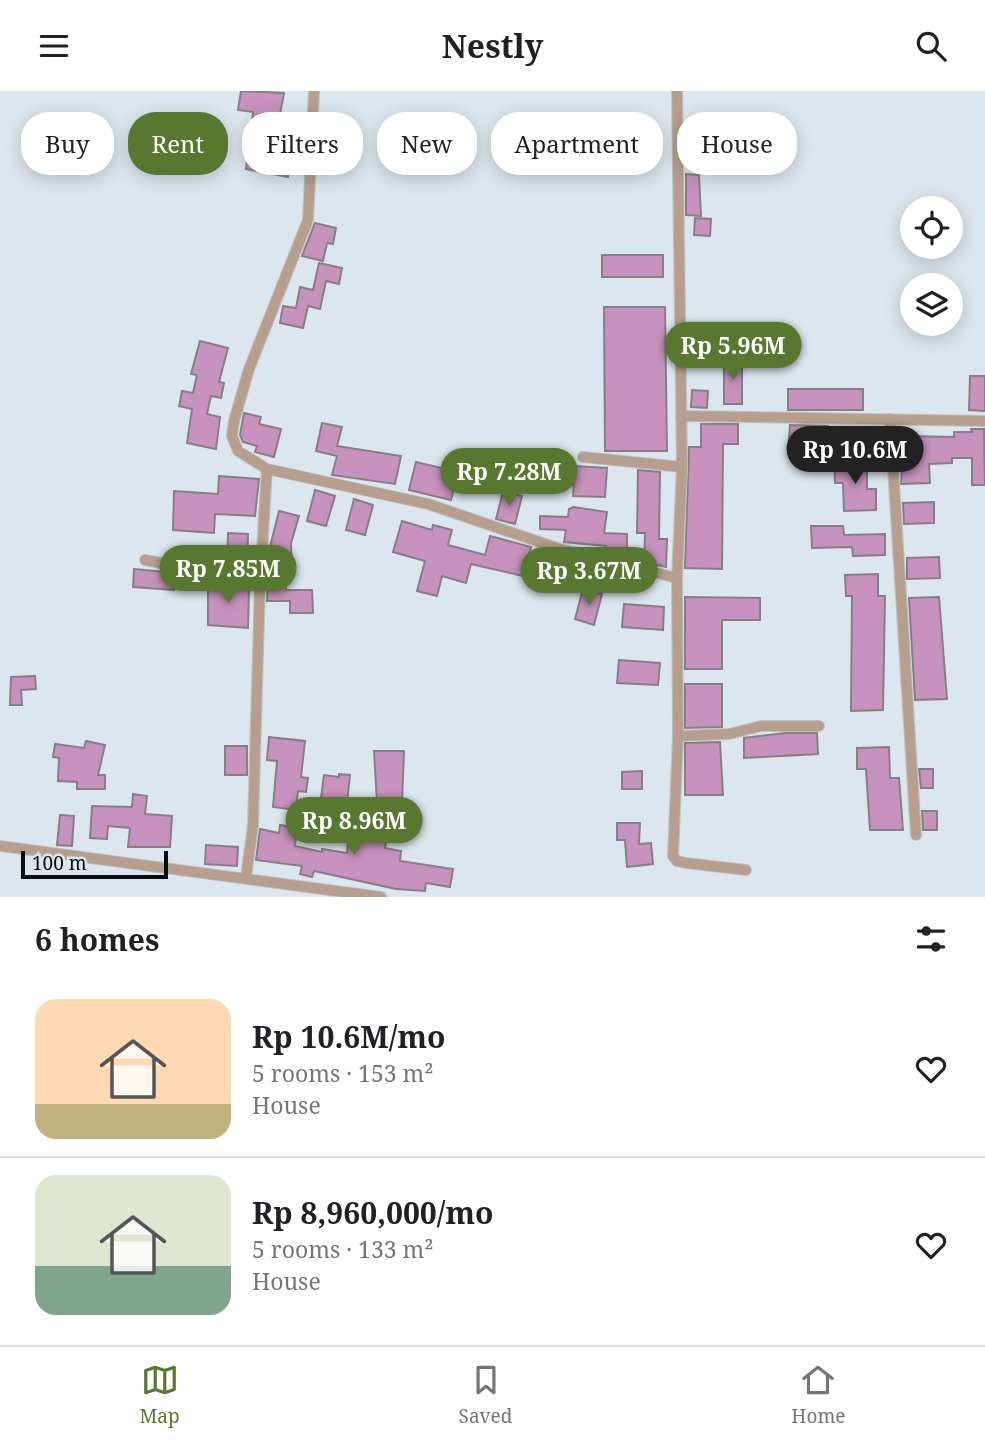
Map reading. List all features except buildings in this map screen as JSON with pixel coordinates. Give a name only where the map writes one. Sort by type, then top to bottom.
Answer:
[{"type":"street","points":[[314,91],[308,220],[249,369],[234,421],[232,436],[238,451],[267,468],[428,504],[560,549],[677,577]]},
{"type":"street","points":[[677,91],[682,467],[677,577],[678,736],[673,847],[675,860],[746,870]]},
{"type":"street","points":[[681,416],[985,421]]},
{"type":"street","points":[[890,419],[916,835]]},
{"type":"street","points":[[583,457],[682,467]]},
{"type":"street","points":[[246,877],[253,825],[260,582],[267,468]]},
{"type":"street","points":[[145,560],[260,582]]},
{"type":"street","points":[[678,736],[729,734],[761,726],[819,726]]},
{"type":"street","points":[[0,846],[381,897]]}]
